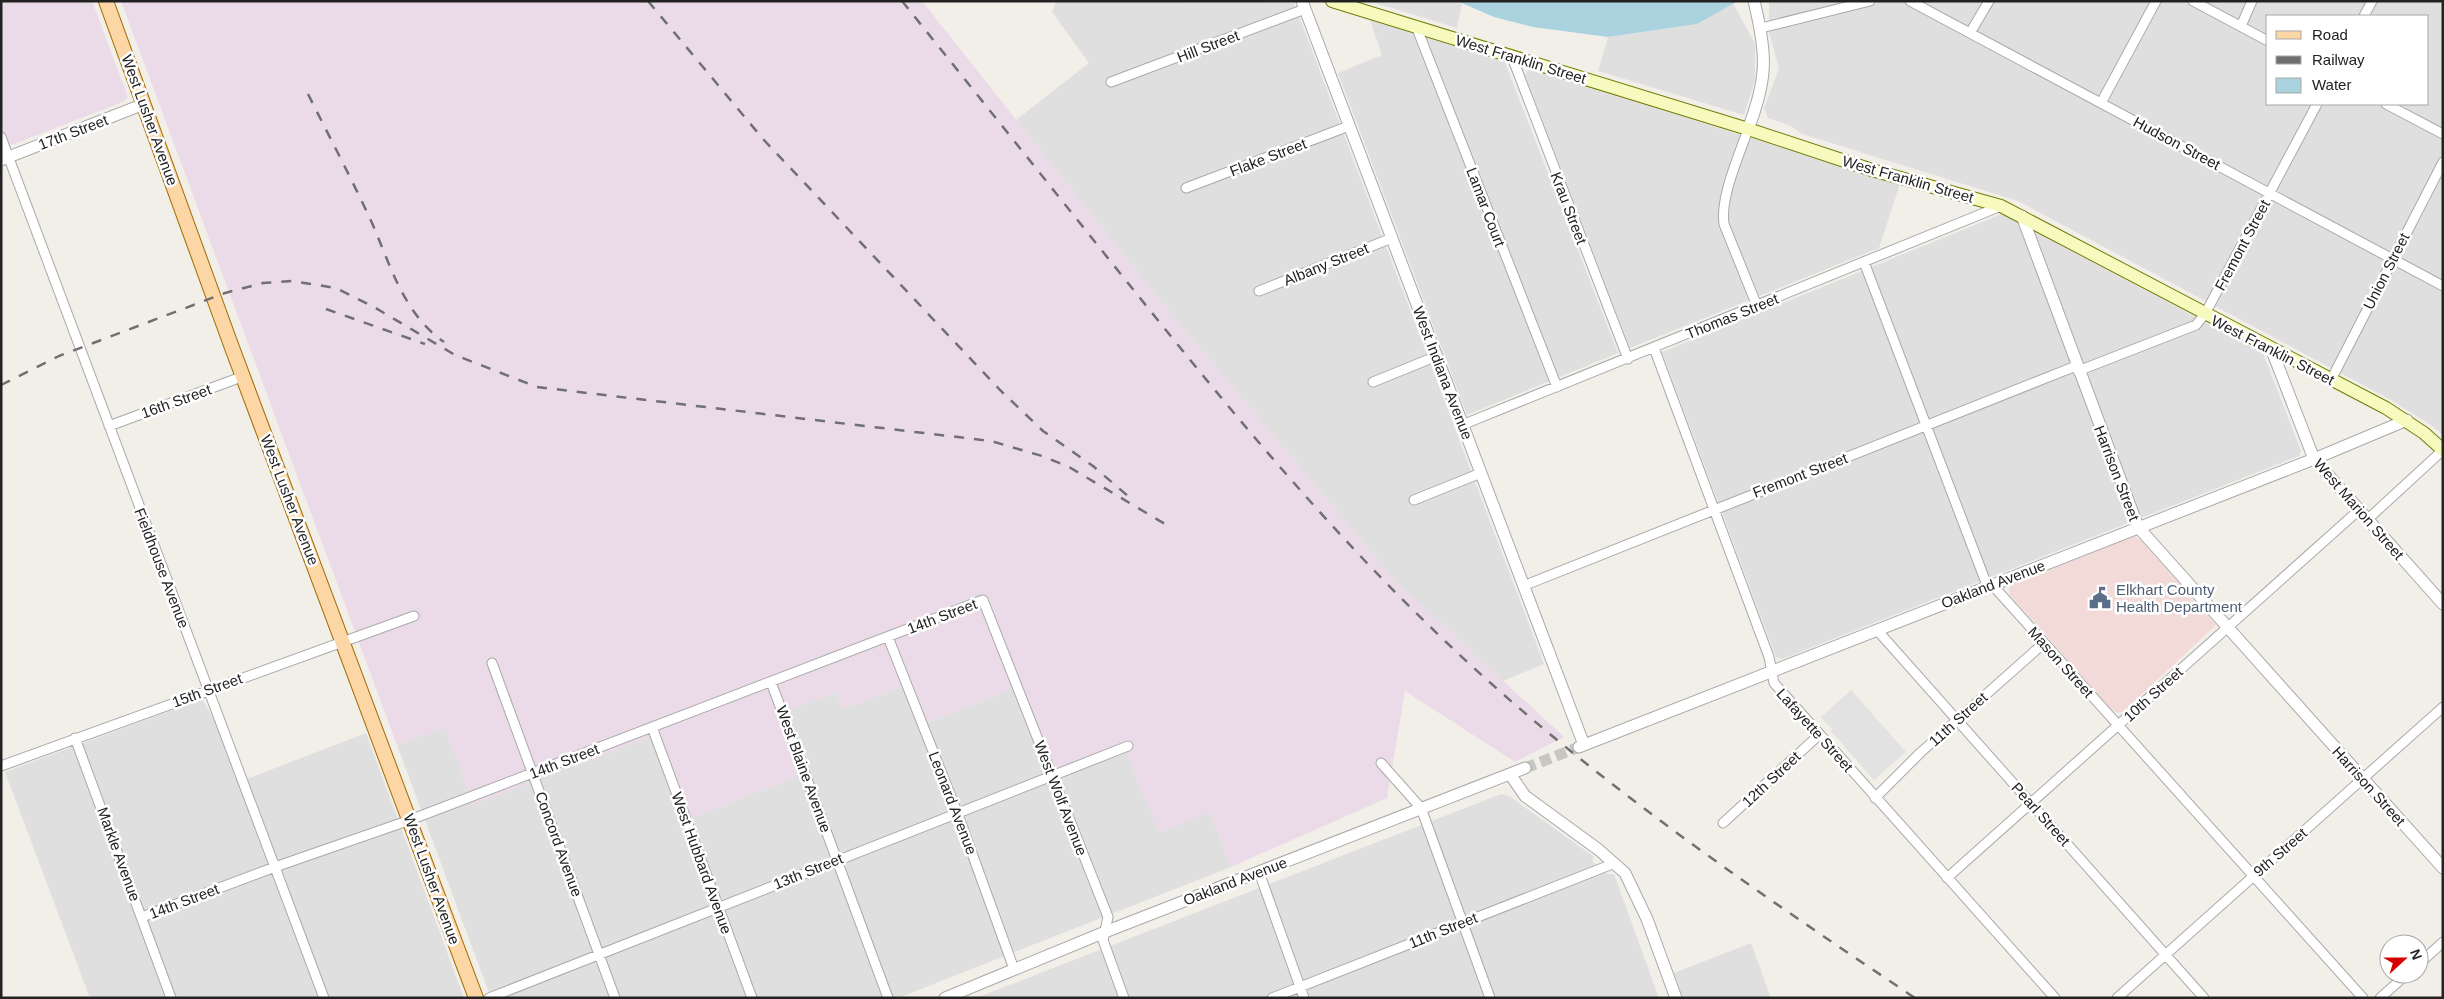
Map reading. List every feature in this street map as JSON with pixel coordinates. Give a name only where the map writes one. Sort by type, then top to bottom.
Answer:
[{"type":"main road","name":"West Lusher Avenue","points":[[106,1],[476,998]]},
{"type":"main road","name":"West Franklin Street","points":[[1332,1],[1748,129],[1872,170],[2001,206],[2407,420],[2443,450]]},
{"type":"street","points":[[1754,1],[1759,22],[1764,73],[1759,98],[1726,197],[1723,215],[1724,224],[1757,306]]},
{"type":"street","points":[[1759,22],[1870,1]]},
{"type":"street","name":"Hudson Street","points":[[1910,1],[2443,286]]},
{"type":"street","points":[[1970,33],[1989,1]]},
{"type":"street","points":[[2101,103],[2156,1]]},
{"type":"street","points":[[2193,1],[2266,40]]},
{"type":"street","points":[[2241,26],[2252,1]]},
{"type":"street","points":[[2365,15],[2372,1]]},
{"type":"street","name":"Hill Street","points":[[1110,82],[1303,5]]},
{"type":"street","name":"West Indiana Avenue","points":[[1303,5],[1437,356],[1582,746]]},
{"type":"street","name":"Lamar Court","points":[[1416,26],[1557,387]]},
{"type":"street","name":"Krau Street","points":[[1512,57],[1628,358]]},
{"type":"street","name":"17th Street","points":[[5,158],[144,104]]},
{"type":"street","name":"Fremont Street","points":[[1523,586],[1714,508],[2077,368],[2196,325],[2205,314],[2316,105]]},
{"type":"street","points":[[2388,105],[2443,134]]},
{"type":"street","name":"Flake Street","points":[[1186,188],[1349,126]]},
{"type":"street","name":"Fieldhouse Avenue","points":[[1,137],[5,158],[324,998]]},
{"type":"street","name":"Union Street","points":[[2331,380],[2443,162]]},
{"type":"street","name":"Thomas Street","points":[[1462,426],[2001,206]]},
{"type":"street","name":"Harrison Street","points":[[2022,216],[2077,368],[2138,527],[2443,868]]},
{"type":"street","name":"Albany Street","points":[[1260,291],[1392,238]]},
{"type":"street","name":"Mason Street","points":[[1864,262],[1981,574],[2363,998]]},
{"type":"street","name":"Lafayette Street","points":[[1654,348],[1769,658],[1772,677],[1777,688],[2055,998]]},
{"type":"street","name":"West Marion Street","points":[[2271,348],[2314,459],[2443,604]]},
{"type":"street","points":[[1373,382],[1437,356]]},
{"type":"street","name":"16th Street","points":[[108,426],[244,376]]},
{"type":"street","name":"Oakland Avenue","points":[[1582,746],[2314,459],[2407,420]]},
{"type":"street","points":[[2368,520],[2443,450]]},
{"type":"street","points":[[1414,500],[1481,473]]},
{"type":"street","name":"10th Street","points":[[1947,878],[2359,510]]},
{"type":"street","name":"14th Street","points":[[142,917],[275,867],[410,820],[983,600]]},
{"type":"street","name":"West Wolf Avenue","points":[[983,600],[1108,917],[1104,946],[1124,998]]},
{"type":"street","name":"15th Street","points":[[1,766],[343,640],[414,616]]},
{"type":"street","name":"Pearl Street","points":[[1877,630],[2204,998]]},
{"type":"street","name":"Leonard Avenue","points":[[888,637],[957,812],[1014,970]]},
{"type":"street","name":"11th Street","points":[[1875,798],[1956,720],[2044,643]]},
{"type":"street","name":"Concord Avenue","points":[[492,663],[615,998]]},
{"type":"street","name":"West Blaine Avenue","points":[[771,682],[888,998]]},
{"type":"street","name":"9th Street","points":[[2117,998],[2443,707]]},
{"type":"street","name":"West Hubbard Avenue","points":[[652,727],[752,998]]},
{"type":"street","name":"12th Street","points":[[1723,823],[1819,735]]},
{"type":"street","name":"Markle Avenue","points":[[75,738],[171,998]]},
{"type":"street","name":"13th Street","points":[[489,998],[599,953],[1128,746]]},
{"type":"street","points":[[1381,763],[1421,808],[1490,998]]},
{"type":"street","name":"Oakland Avenue","points":[[945,998],[1105,932],[1525,768]]},
{"type":"street","points":[[1510,774],[1525,796],[1615,863],[1625,873],[1634,889],[1676,998]]},
{"type":"street","name":"11th Street","points":[[1272,998],[1615,863]]},
{"type":"street","points":[[1259,872],[1304,998]]},
{"type":"street","points":[[2429,955],[2443,942]]},
{"type":"street","points":[[2380,998],[2396,984]]},
{"type":"shaded area","points":[[1,1],[92,1],[128,97],[125,101],[1,149]]},
{"type":"shaded area","points":[[121,1],[922,1],[1152,291],[1396,582],[1564,737],[1515,762],[1405,691],[1387,798],[1231,867],[1210,812],[1159,833],[1125,750],[1049,783],[1012,689],[919,726],[904,686],[843,709],[836,692],[787,711],[810,771],[682,822],[650,737],[474,805],[445,728],[397,745]]},
{"type":"shaded area","points":[[1056,1],[1294,3],[1544,664],[1503,681],[1396,582],[1152,291],[1016,120],[1089,63],[1052,12]]},
{"type":"shaded area","points":[[1369,1],[1457,1],[1462,4],[1457,28]]},
{"type":"shaded area","points":[[1769,1],[2443,1],[2443,435],[2431,425],[2391,400],[2018,201],[1802,134],[1791,126],[1768,118],[1764,108],[1779,69],[1769,32]]},
{"type":"shaded area","points":[[1733,3],[1755,44],[1755,80],[1744,115],[1598,71],[1608,37],[1697,24]]},
{"type":"shaded area","points":[[1370,20],[1504,60],[1618,353],[1467,415],[1338,73],[1382,55]]},
{"type":"shaded area","points":[[1528,69],[1900,184],[1879,248],[1630,348],[1525,75]]},
{"type":"shaded area","points":[[2002,214],[2263,353],[2301,451],[2299,456],[1782,659],[1776,657],[1662,352]]},
{"type":"shaded area","points":[[2135,536],[2141,540],[2216,625],[2124,711],[2118,713],[2112,710],[2010,595],[2009,588],[2013,584]]},
{"type":"shaded area","points":[[904,686],[920,726],[1012,689],[1049,783],[1125,750],[1210,812],[1231,867],[898,998],[491,998],[397,745],[445,727],[474,804],[650,736],[682,822],[810,771],[787,711],[836,692],[843,709]]},
{"type":"shaded area","points":[[1851,690],[1906,752],[1874,780],[1821,717]]},
{"type":"shaded area","points":[[202,699],[217,724],[239,782],[366,733],[464,998],[90,998],[5,772]]},
{"type":"shaded area","points":[[1501,794],[1509,796],[1593,856],[1593,862],[1608,874],[1614,874],[1659,998],[976,998]]},
{"type":"shaded area","points":[[1751,943],[1771,998],[1683,998],[1674,973]]},
{"type":"water","points":[[1457,1],[1738,1],[1697,24],[1608,37],[1533,27],[1494,17]]},
{"type":"tunnel","points":[[1525,768],[1579,747]]},
{"type":"railway","points":[[648,1],[763,139],[1000,390],[1043,431],[1093,466],[1129,497]]},
{"type":"railway","points":[[902,1],[1247,429],[1363,559],[1404,601],[1500,692],[1614,785],[1732,873],[1915,998]]},
{"type":"railway","points":[[308,94],[365,208],[405,298],[429,329],[444,342]]},
{"type":"railway","points":[[1,385],[59,356],[225,293],[263,283],[292,281],[336,288],[374,307],[455,355],[537,387],[991,441],[1042,456],[1069,467],[1165,524]]},
{"type":"railway","points":[[326,309],[425,344]]},
{"type":"place","name":"Elkhart County Health Department","points":[[2100,598]]}]
